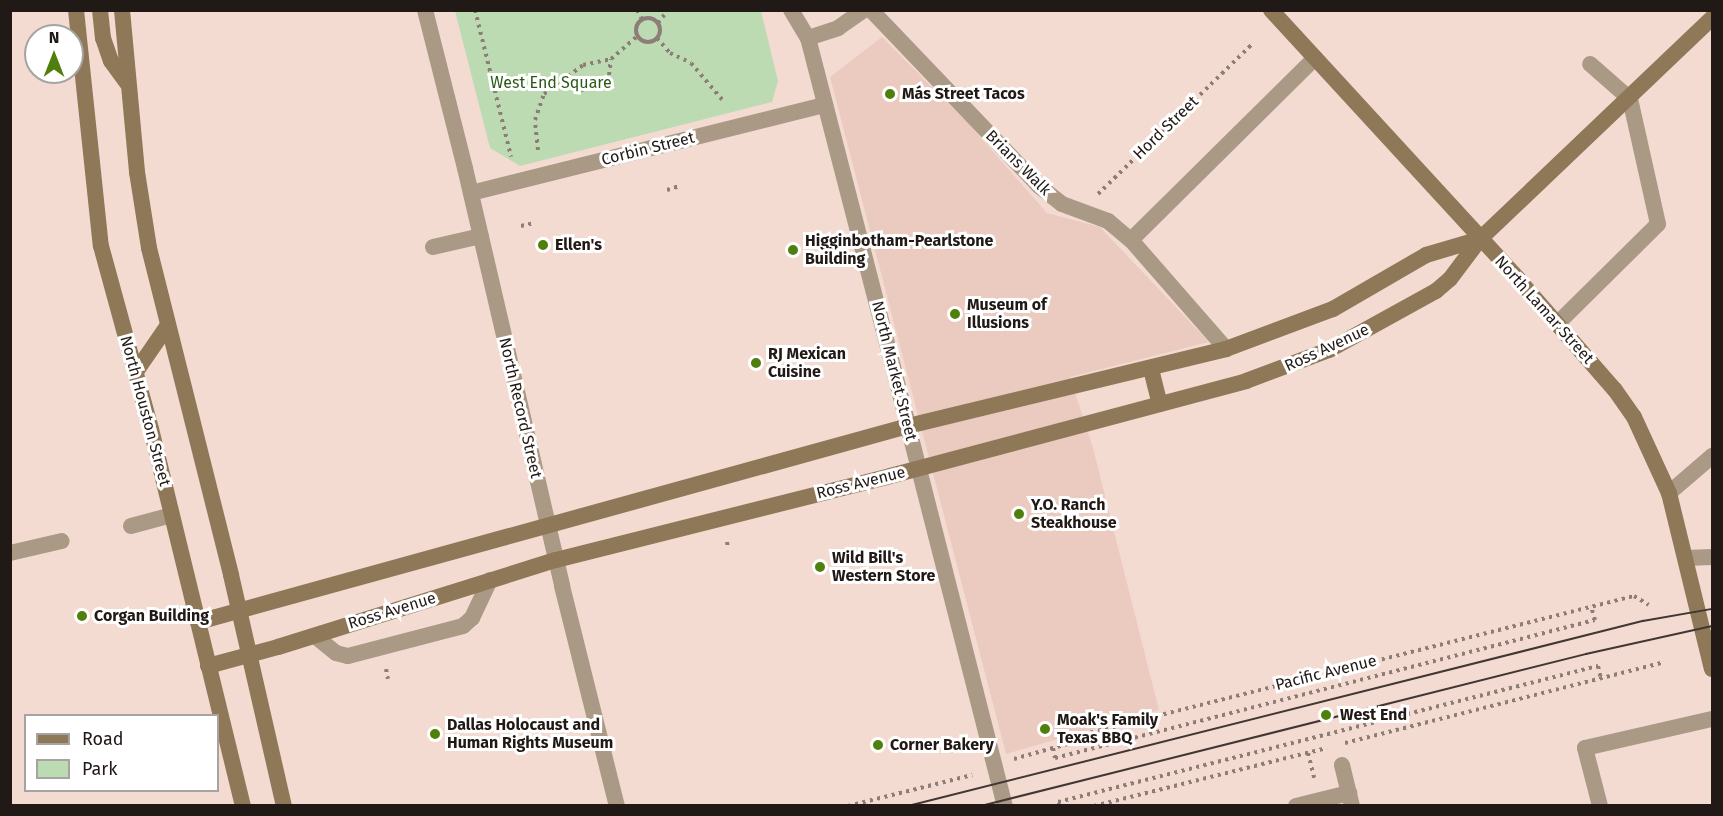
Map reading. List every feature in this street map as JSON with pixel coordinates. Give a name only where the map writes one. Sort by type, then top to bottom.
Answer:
[{"type":"main road","name":"North Houston Street","points":[[76,10],[101,246],[172,515],[243,806]]},
{"type":"main road","points":[[100,10],[103,38],[111,61],[128,84]]},
{"type":"main road","points":[[122,10],[137,172],[149,248],[239,612],[284,806]]},
{"type":"main road","name":"North Lamar Street","points":[[1276,12],[1315,58],[1557,324],[1615,390],[1634,417],[1669,493],[1710,646],[1713,669]]},
{"type":"main road","name":"Ross Avenue","points":[[208,666],[315,636],[556,560],[918,469],[1246,381],[1329,350],[1436,291],[1450,279],[1480,239],[1713,18]]},
{"type":"main road","name":"Ross Avenue","points":[[198,622],[908,426],[1226,349],[1272,334],[1333,309],[1426,255],[1480,239]]},
{"type":"main road","points":[[135,373],[168,325]]},
{"type":"main road","points":[[1150,369],[1160,404]]},
{"type":"street","name":"North Record Street","points":[[425,10],[471,193],[556,560],[617,806]]},
{"type":"street","name":"North Market Street","points":[[791,10],[808,38],[1005,806]]},
{"type":"street","points":[[808,38],[838,28],[864,10]]},
{"type":"street","name":"Brians Walk","points":[[871,10],[1039,186],[1062,204],[1108,221],[1131,240],[1226,349]]},
{"type":"street","points":[[1131,240],[1315,58]]},
{"type":"street","points":[[1557,324],[1658,224],[1630,99],[1590,64]]},
{"type":"street","name":"Corbin Street","points":[[471,193],[825,105]]},
{"type":"street","points":[[433,247],[481,236]]},
{"type":"street","points":[[1669,493],[1713,456]]},
{"type":"street","points":[[131,526],[172,515]]},
{"type":"street","points":[[10,554],[62,541]]},
{"type":"street","points":[[1686,558],[1713,557]]},
{"type":"street","points":[[315,636],[336,653],[348,656],[463,627],[472,618],[490,580]]},
{"type":"street","points":[[1600,806],[1585,748],[1713,719]]},
{"type":"street","points":[[1296,806],[1351,799],[1342,765]]},
{"type":"path","points":[[475,10],[511,157]]},
{"type":"path","points":[[637,10],[642,19]]},
{"type":"path","points":[[658,23],[668,10]]},
{"type":"path","points":[[649,18],[658,23],[660,32],[657,38],[647,42],[637,36],[635,29],[642,19],[649,18]]},
{"type":"path","points":[[538,150],[535,120],[538,105],[544,94],[583,65],[610,59],[637,36]]},
{"type":"path","points":[[657,38],[670,53],[691,63],[725,103]]},
{"type":"path","name":"Hord Street","points":[[1080,211],[1252,44]]},
{"type":"path","points":[[562,80],[581,90],[600,86],[609,75],[610,59]]},
{"type":"path","points":[[667,190],[679,186]]},
{"type":"path","points":[[521,226],[534,223]]},
{"type":"path","points":[[727,542],[728,548]]},
{"type":"path","name":"Pacific Avenue","points":[[1011,765],[1014,758],[1071,743],[1069,738],[1591,606],[1634,596],[1649,605]]},
{"type":"path","points":[[1053,748],[1055,758],[1595,620],[1591,606]]},
{"type":"path","points":[[1341,744],[1662,663]]},
{"type":"path","points":[[1059,806],[1058,802],[1065,800],[1598,666],[1601,679]]},
{"type":"path","points":[[385,668],[388,679]]},
{"type":"path","points":[[1094,806],[1330,747]]},
{"type":"path","points":[[848,806],[972,775]]},
{"type":"shaded area","points":[[882,37],[968,123],[1047,213],[1100,227],[1209,342],[1070,377],[1093,448],[1159,710],[1006,754],[830,77]]},
{"type":"green space","name":"West End Square","points":[[455,11],[761,11],[778,81],[772,102],[520,166],[490,148]]},
{"type":"tram line","points":[[908,806],[1643,621],[1712,609]]},
{"type":"tram line","points":[[981,806],[1586,654],[1712,626]]},
{"type":"place","name":"Más Street Tacos","points":[[890,94]]},
{"type":"place","name":"Ellen's","points":[[543,245]]},
{"type":"place","name":"Higginbotham-Pearlstone Building","points":[[793,250]]},
{"type":"place","name":"Museum of Illusions","points":[[955,314]]},
{"type":"place","name":"RJ Mexican Cuisine","points":[[756,363]]},
{"type":"place","name":"Y.O. Ranch Steakhouse","points":[[1019,514]]},
{"type":"place","name":"Wild Bill's Western Store","points":[[820,567]]},
{"type":"place","name":"Corgan Building","points":[[82,616]]},
{"type":"place","name":"West End","points":[[1326,715]]},
{"type":"place","name":"Moak's Family Texas BBQ","points":[[1045,729]]},
{"type":"place","name":"Dallas Holocaust and Human Rights Museum","points":[[435,734]]},
{"type":"place","name":"Corner Bakery","points":[[878,745]]}]
